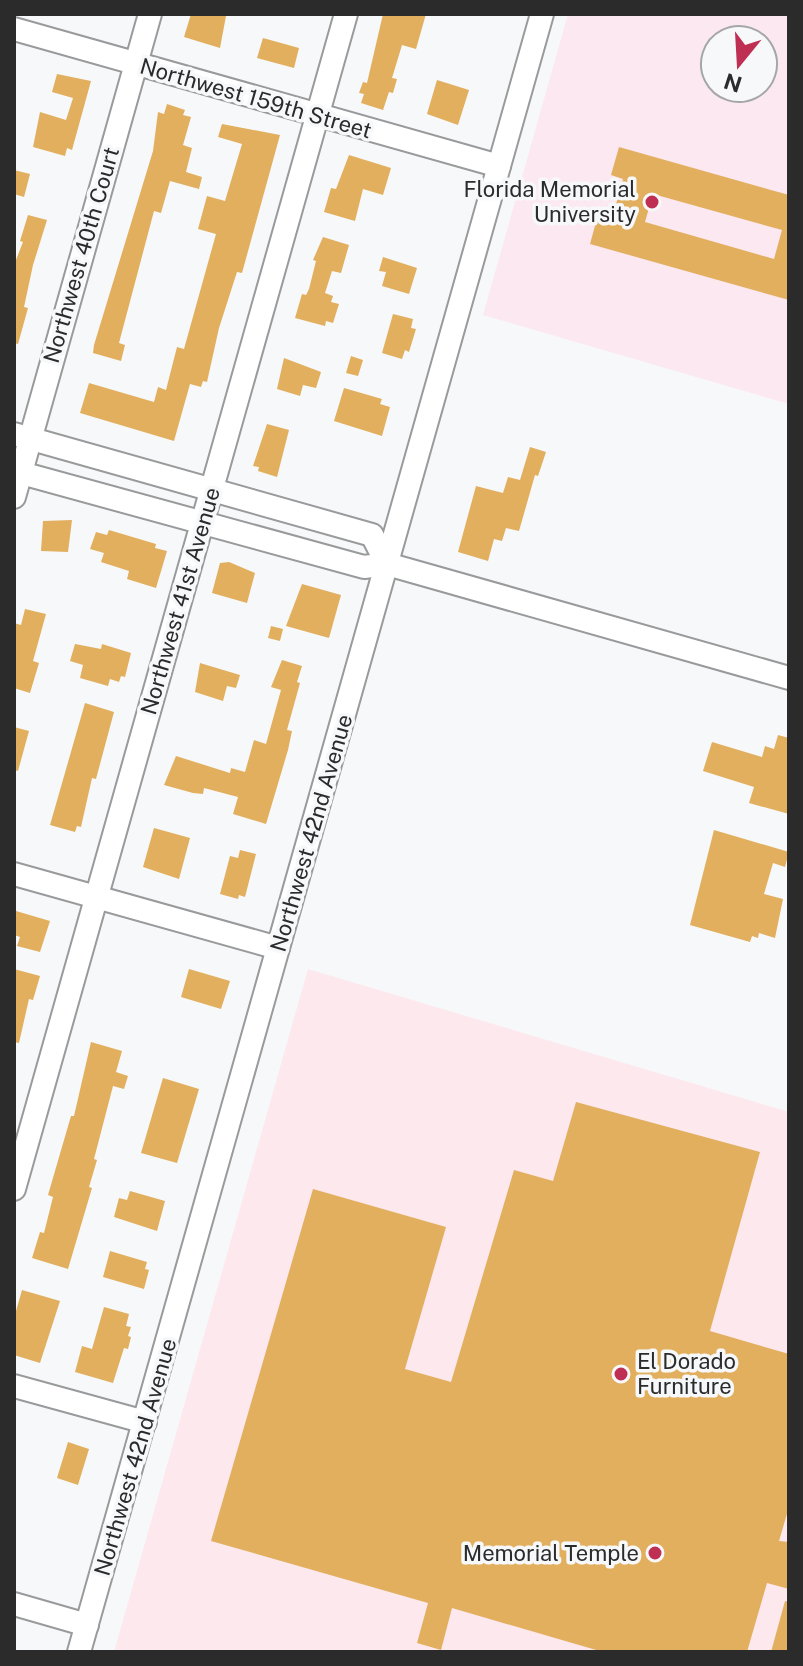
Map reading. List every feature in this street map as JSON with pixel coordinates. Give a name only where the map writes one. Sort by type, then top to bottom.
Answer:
[{"type":"street","name":"Northwest 40th Court","points":[[14,497],[22,436],[150,14]]},
{"type":"street","name":"Northwest 41st Avenue","points":[[14,1189],[346,14]]},
{"type":"street","name":"Northwest 42nd Avenue","points":[[79,1652],[542,14]]},
{"type":"street","name":"Northwest 159th Street","points":[[14,29],[499,166]]},
{"type":"street","points":[[22,436],[372,535],[387,564]]},
{"type":"street","points":[[17,472],[364,567],[387,564],[789,678]]},
{"type":"street","points":[[14,874],[278,948]]},
{"type":"street","points":[[14,1386],[145,1422]]},
{"type":"street","points":[[14,1604],[87,1625]]},
{"type":"shaded area","name":"Florida Memorial University","points":[[568,14],[789,14],[789,404],[483,315]]},
{"type":"shaded area","name":"El Dorado Furniture","points":[[308,969],[789,1112],[789,1652],[114,1652]]},
{"type":"building","points":[[191,14],[226,16],[220,48],[184,37]]},
{"type":"building","points":[[383,14],[426,14],[416,49],[402,45],[392,78],[397,79],[393,93],[389,92],[383,110],[361,103],[364,94],[359,93],[363,82],[367,83]]},
{"type":"building","points":[[263,38],[299,48],[294,68],[257,58]]},
{"type":"building","points":[[57,74],[91,81],[72,150],[67,148],[65,156],[33,147],[40,112],[66,120],[73,98],[52,92]]},
{"type":"building","points":[[437,80],[469,90],[458,125],[427,114]]},
{"type":"building","points":[[167,104],[185,110],[183,115],[191,117],[183,145],[192,148],[186,172],[202,177],[199,189],[170,181],[161,213],[154,211],[119,343],[125,345],[121,361],[93,353],[94,345],[153,151],[158,112],[164,114]]},
{"type":"building","points":[[222,124],[280,135],[242,273],[237,272],[219,328],[207,382],[203,381],[201,387],[190,384],[174,441],[80,413],[89,383],[154,402],[158,387],[166,390],[177,347],[184,349],[216,234],[198,229],[207,196],[225,201],[242,144],[218,137]]},
{"type":"building","points":[[619,147],[789,195],[789,300],[590,244],[598,215],[612,219],[623,179],[611,175]],"holes":[[[653,194],[782,230],[774,259],[645,222]]]},
{"type":"building","points":[[349,155],[391,168],[383,195],[363,189],[355,221],[324,212],[331,188],[336,189]]},
{"type":"building","points":[[14,170],[30,174],[24,197],[14,194]]},
{"type":"building","points":[[28,215],[47,220],[33,265],[24,307],[28,308],[18,344],[14,343],[14,265],[23,242],[20,241]]},
{"type":"building","points":[[323,237],[349,245],[341,273],[332,271],[325,293],[333,296],[331,302],[339,304],[333,323],[326,321],[325,326],[295,318],[302,294],[306,295],[309,289],[316,261],[313,260]]},
{"type":"building","points":[[383,257],[417,268],[409,294],[382,286],[386,272],[379,271]]},
{"type":"building","points":[[393,314],[413,319],[411,328],[416,329],[409,352],[405,350],[402,359],[382,353]]},
{"type":"building","points":[[351,356],[363,360],[358,376],[346,373]]},
{"type":"building","points":[[284,358],[321,372],[316,388],[303,385],[300,396],[277,389]]},
{"type":"building","points":[[344,388],[382,399],[380,404],[390,407],[382,436],[334,421]]},
{"type":"building","points":[[267,424],[289,430],[277,477],[258,471],[259,467],[253,466]]},
{"type":"building","points":[[530,447],[546,452],[538,476],[535,475],[519,531],[506,528],[502,541],[494,539],[488,561],[458,552],[476,486],[503,493],[508,477],[520,480]]},
{"type":"building","points":[[72,520],[68,552],[41,551],[43,521]]},
{"type":"building","points":[[109,530],[156,544],[155,548],[167,551],[156,588],[127,579],[129,571],[101,562],[104,553],[90,549],[96,532],[107,535]]},
{"type":"building","points":[[229,562],[255,573],[247,603],[212,593],[220,563]]},
{"type":"building","points":[[302,584],[341,595],[329,638],[286,626]]},
{"type":"building","points":[[25,609],[46,614],[33,661],[39,663],[30,693],[14,688],[14,623],[21,625]]},
{"type":"building","points":[[271,626],[283,629],[280,641],[268,638]]},
{"type":"building","points":[[75,644],[101,649],[102,644],[131,653],[125,677],[121,676],[119,682],[110,679],[108,686],[80,678],[83,665],[70,661]]},
{"type":"building","points":[[282,660],[302,666],[287,730],[292,731],[288,750],[266,824],[233,814],[238,797],[204,788],[203,794],[164,785],[176,756],[230,773],[231,768],[245,772],[254,740],[266,744],[281,690],[271,687]]},
{"type":"building","points":[[200,663],[240,675],[236,688],[227,686],[223,701],[195,692]]},
{"type":"building","points":[[85,703],[114,712],[96,779],[92,778],[81,827],[77,826],[75,832],[50,825]]},
{"type":"building","points":[[14,727],[29,731],[18,771],[14,770]]},
{"type":"building","points":[[778,735],[789,738],[789,814],[749,803],[754,787],[703,771],[712,742],[762,757],[765,746],[774,749]]},
{"type":"building","points":[[154,828],[190,838],[179,879],[143,867]]},
{"type":"building","points":[[714,830],[789,852],[785,867],[773,863],[764,894],[783,899],[775,938],[759,933],[758,938],[752,936],[750,942],[690,925]]},
{"type":"building","points":[[240,850],[256,854],[245,897],[239,895],[238,899],[220,894],[230,856],[238,858]]},
{"type":"building","points":[[16,911],[50,921],[40,952],[17,946],[20,937],[14,935]]},
{"type":"building","points":[[14,969],[40,976],[33,1000],[29,999],[19,1043],[14,1042]]},
{"type":"building","points":[[189,969],[230,981],[221,1009],[181,997]]},
{"type":"building","points":[[91,1042],[122,1051],[116,1072],[128,1076],[124,1089],[113,1086],[94,1159],[97,1160],[89,1187],[92,1188],[68,1269],[32,1258],[40,1232],[44,1233],[53,1197],[48,1195],[71,1116],[74,1116]]},
{"type":"building","points":[[163,1078],[199,1089],[177,1163],[141,1153]]},
{"type":"building","name":"El Dorado Furniture","points":[[576,1102],[760,1152],[710,1331],[789,1354],[789,1507],[779,1541],[789,1542],[789,1589],[767,1583],[747,1652],[603,1652],[452,1608],[441,1650],[417,1643],[428,1603],[211,1541],[313,1189],[446,1227],[405,1369],[451,1382],[514,1170],[553,1181]]},
{"type":"building","points":[[130,1191],[165,1201],[157,1231],[114,1217],[119,1198],[127,1200]]},
{"type":"building","points":[[110,1251],[147,1262],[145,1269],[149,1270],[144,1289],[103,1277]]},
{"type":"building","points":[[22,1290],[60,1301],[40,1363],[14,1355],[14,1318]]},
{"type":"building","points":[[104,1307],[129,1314],[126,1326],[131,1327],[128,1349],[124,1348],[113,1383],[75,1372],[82,1346],[92,1349]]},
{"type":"building","points":[[68,1442],[89,1449],[78,1485],[57,1478]]},
{"type":"building","points":[[785,1601],[789,1602],[789,1652],[771,1652]]},
{"type":"place","name":"Florida Memorial University","points":[[652,202]]},
{"type":"place","name":"El Dorado Furniture","points":[[621,1374]]},
{"type":"place","name":"Memorial Temple","points":[[655,1553]]}]
